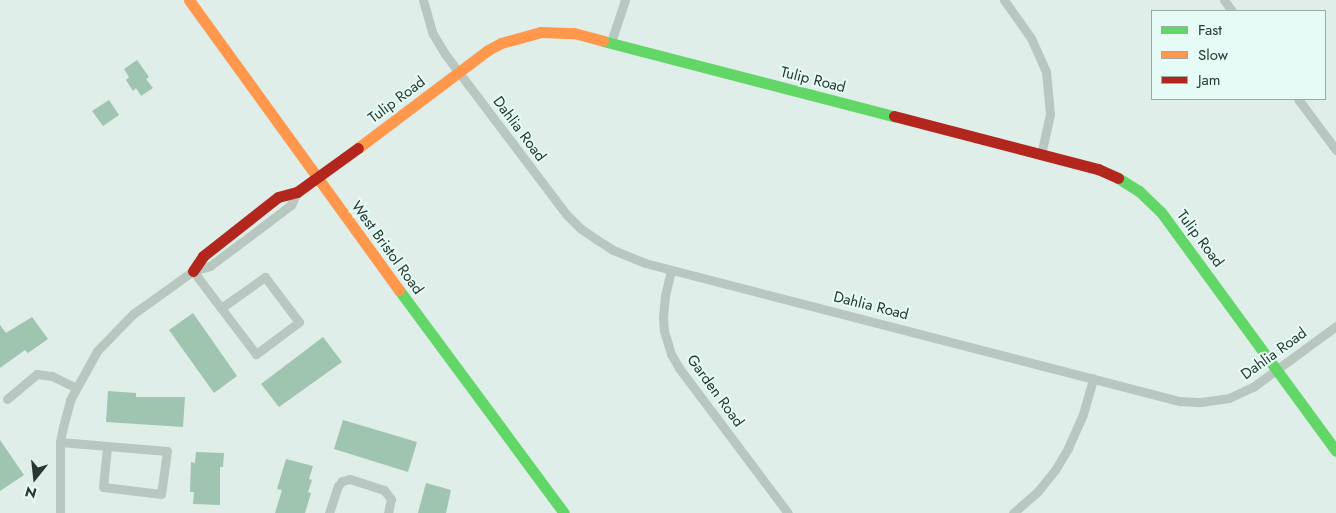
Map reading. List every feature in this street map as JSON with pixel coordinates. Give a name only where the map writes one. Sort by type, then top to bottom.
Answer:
[{"type":"street","name":"West Bristol Road","points":[[189,0],[559,511]]},
{"type":"street","name":"Dahlia Road","points":[[423,0],[433,34],[458,72],[553,198],[580,228],[613,250],[646,264],[1179,400],[1201,402],[1229,398],[1242,393],[1336,326]]},
{"type":"street","points":[[611,42],[625,0]]},
{"type":"street","points":[[1004,0],[1031,38],[1046,71],[1050,93],[1050,114],[1041,154]]},
{"type":"street","name":"Tulip Road","points":[[60,513],[60,442],[70,400],[90,359],[111,334],[141,308],[193,271],[203,256],[278,198],[285,194],[297,192],[318,179],[495,46],[534,33],[556,31],[592,37],[1098,169],[1139,191],[1171,225],[1278,369],[1336,451]]},
{"type":"street","points":[[1299,100],[1336,150]]},
{"type":"street","name":"Garden Road","points":[[671,270],[665,295],[664,317],[664,330],[671,354],[679,368],[788,513]]},
{"type":"street","points":[[193,271],[221,308],[256,354],[299,322],[265,277],[221,308]]},
{"type":"street","points":[[7,399],[37,374],[52,376],[75,387]]},
{"type":"street","points":[[1013,513],[1038,491],[1064,455],[1078,428],[1094,378]]},
{"type":"street","points":[[60,442],[167,451],[161,494],[103,487],[107,447]]},
{"type":"street","points":[[329,513],[338,486],[342,481],[350,479],[384,490],[391,499],[388,513]]},
{"type":"building","points":[[137,60],[149,77],[146,79],[153,88],[141,96],[136,88],[133,91],[126,80],[129,77],[124,69]]},
{"type":"building","points":[[109,100],[119,115],[103,126],[92,111]]},
{"type":"building","points":[[193,313],[237,376],[214,393],[169,330]]},
{"type":"building","points":[[32,317],[48,339],[28,353],[25,350],[0,368],[0,325],[6,333]]},
{"type":"building","points":[[323,337],[342,362],[279,407],[261,384]]},
{"type":"building","points":[[108,391],[136,393],[136,397],[185,397],[183,427],[106,422]]},
{"type":"building","points":[[343,420],[417,442],[408,472],[334,449]]},
{"type":"building","points":[[0,440],[24,475],[0,491]]},
{"type":"building","points":[[196,452],[224,453],[223,467],[220,467],[220,505],[193,504],[194,492],[190,492],[191,462],[195,463]]},
{"type":"building","points":[[286,459],[313,466],[309,479],[312,480],[308,492],[311,493],[305,513],[275,513],[282,490],[277,489]]},
{"type":"building","points":[[426,483],[451,490],[446,513],[418,513]]},
{"type":"traffic: fast","points":[[603,41],[894,116]]},
{"type":"traffic: fast","points":[[1118,178],[1139,191],[1161,212],[1336,451]]},
{"type":"traffic: fast","points":[[399,290],[564,513]]},
{"type":"traffic: slow","points":[[189,0],[399,290]]},
{"type":"traffic: slow","points":[[358,148],[488,50],[501,43],[541,32],[574,33],[603,41]]},
{"type":"traffic: jam","points":[[894,116],[1098,169],[1118,178]]},
{"type":"traffic: jam","points":[[193,271],[203,256],[278,197],[297,192],[358,148]]}]
